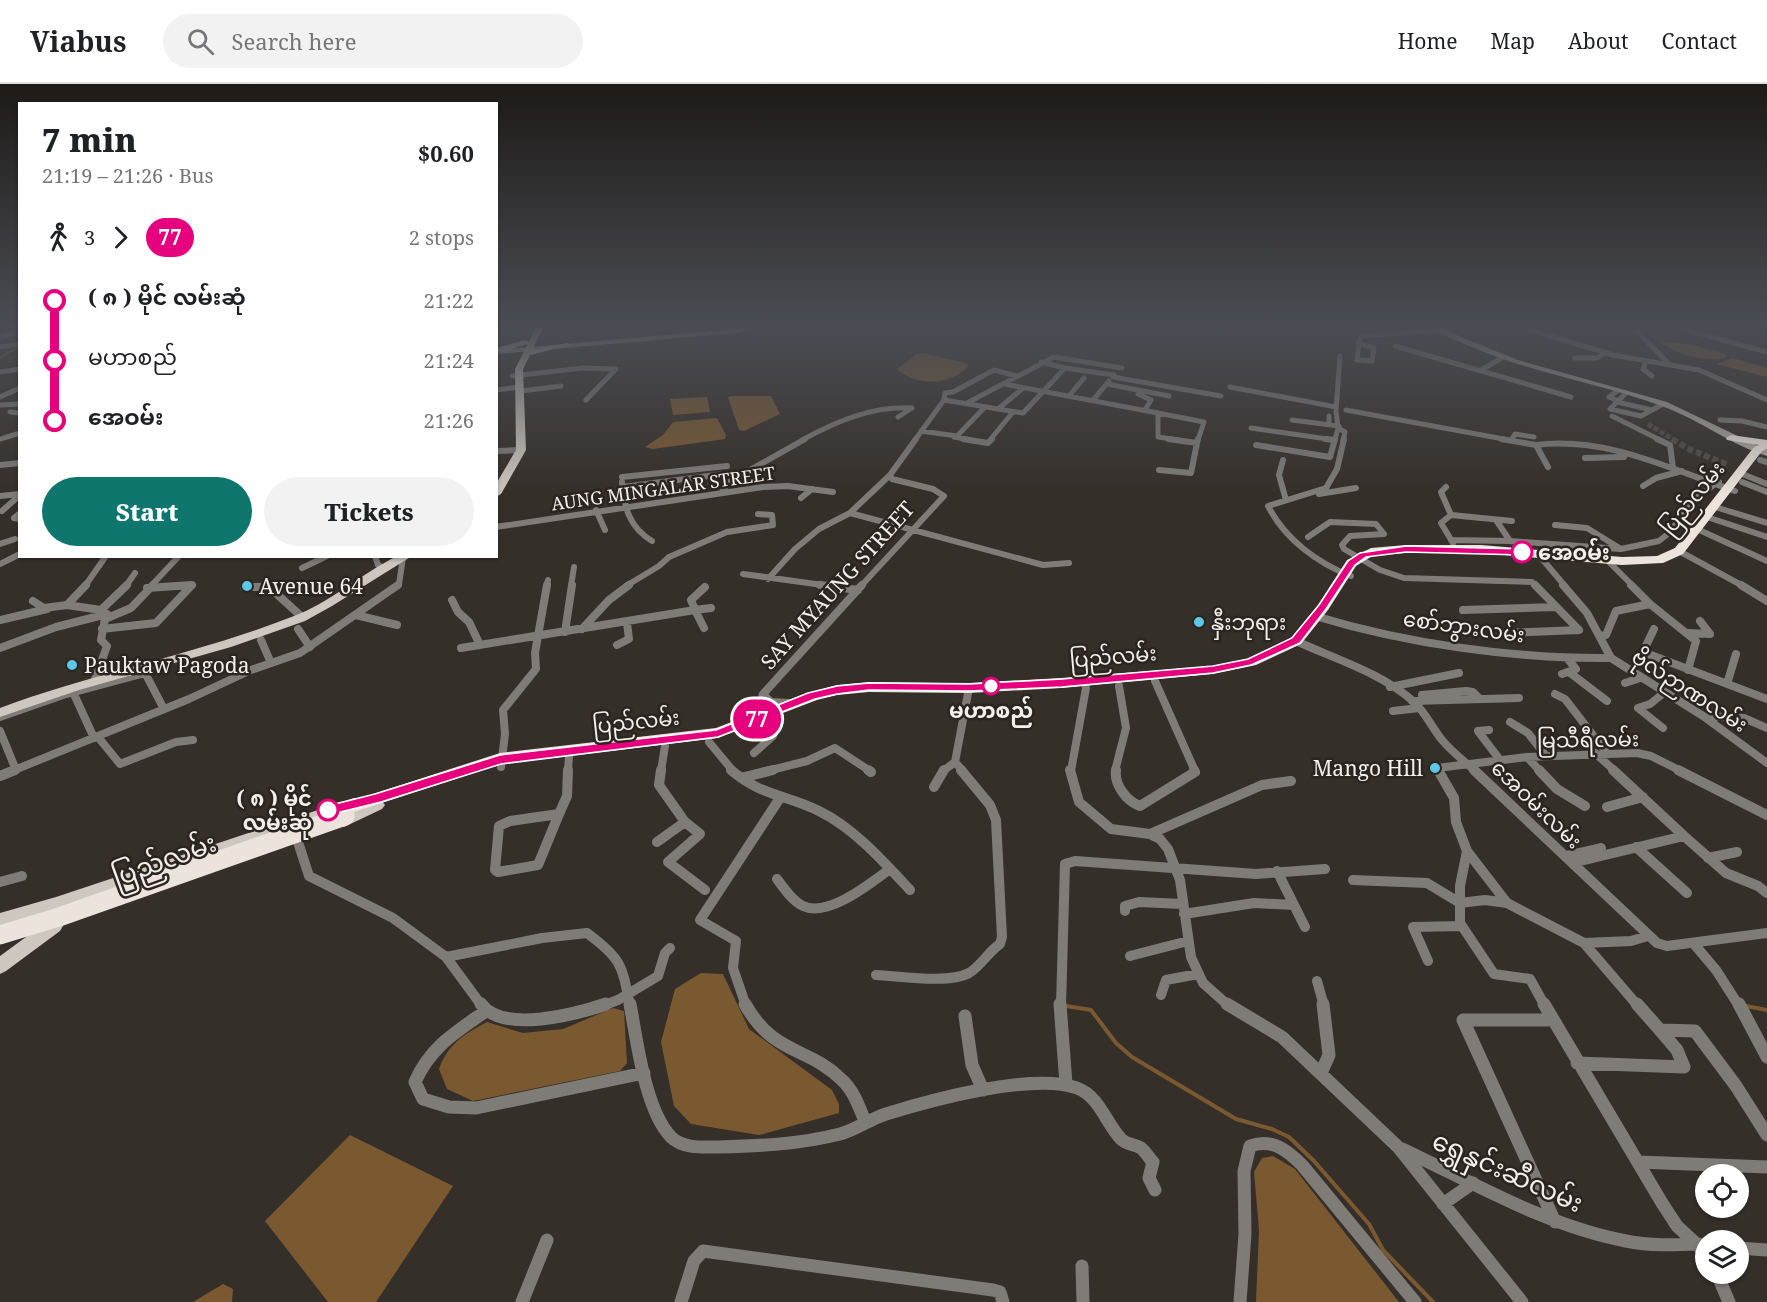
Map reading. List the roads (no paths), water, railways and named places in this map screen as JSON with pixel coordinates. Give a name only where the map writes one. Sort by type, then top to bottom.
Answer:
[{"type":"highway","points":[[1731,438],[1765,452]]},
{"type":"highway","name":"ပြည်လမ်း","points":[[1085,685],[1119,686],[1256,666],[1299,643],[1361,560],[1381,550],[1454,544],[1609,562],[1665,564],[1683,552],[1734,483],[1765,452]]},
{"type":"highway","name":"ပြည်လမ်း","points":[[1361,560],[1376,555],[1409,552],[1539,555]]},
{"type":"highway","name":"ပြည်လမ်း","points":[[501,763],[709,742],[816,700],[838,695],[968,692],[1085,685],[1213,670],[1251,662],[1299,643]]},
{"type":"highway","name":"ပြည်လမ်း","points":[[0,935],[59,917],[377,802],[501,763],[705,736],[755,724],[793,703],[824,692],[869,687],[968,692]]},
{"type":"highway","name":"ပြည်လမ်း","points":[[0,928],[57,911],[161,872],[345,813]]},
{"type":"main road","points":[[498,490],[517,448],[516,381]]},
{"type":"main road","points":[[1582,381],[1663,404],[1731,438],[1765,452]]},
{"type":"main road","points":[[498,479],[517,448]]},
{"type":"main road","points":[[0,706],[299,620],[329,604],[379,563],[399,558]]},
{"type":"main road","points":[[0,715],[95,679]]},
{"type":"main road","name":"ပြည်လမ်း","points":[[0,942],[54,926],[297,839],[377,802]]},
{"type":"main road","name":"ပြည်လမ်း","points":[[0,920],[57,904],[342,806],[377,802]]},
{"type":"main road","points":[[0,966],[54,926]]},
{"type":"street","points":[[586,400],[605,381]]},
{"type":"street","points":[[768,579],[795,549],[819,529],[850,513],[890,475],[944,400],[947,394],[945,393],[953,392],[974,381]]},
{"type":"street","points":[[967,403],[1009,381]]},
{"type":"street","points":[[944,400],[1024,412],[1053,381]]},
{"type":"street","points":[[1069,396],[1082,381]]},
{"type":"street","points":[[1093,400],[1110,381]]},
{"type":"street","points":[[1140,381],[1221,396]]},
{"type":"street","points":[[1256,445],[1330,457],[1338,427],[1336,407],[1338,381]]},
{"type":"street","points":[[1517,381],[1570,397]]},
{"type":"street","points":[[1724,381],[1767,400]]},
{"type":"street","points":[[1004,384],[1204,422],[1191,473],[1159,470]]},
{"type":"street","points":[[1107,384],[1169,396]]},
{"type":"street","points":[[498,390],[561,386]]},
{"type":"street","points":[[1230,387],[1336,407]]},
{"type":"street","points":[[7,403],[0,397],[18,388]]},
{"type":"street","points":[[998,409],[1023,388]]},
{"type":"street","points":[[1118,405],[1130,390]]},
{"type":"street","points":[[1130,390],[1151,400],[1145,410]]},
{"type":"street","points":[[1617,391],[1609,397],[1652,410]]},
{"type":"street","points":[[1626,393],[1610,409],[1638,416],[1663,404]]},
{"type":"street","points":[[722,492],[729,482],[832,426],[896,399]]},
{"type":"street","points":[[0,405],[18,404]]},
{"type":"street","points":[[884,406],[912,408],[898,417]]},
{"type":"street","points":[[953,436],[960,434],[986,406]]},
{"type":"street","points":[[1346,410],[1536,445],[1563,443],[1592,446],[1654,460],[1672,468],[1734,483],[1767,495]]},
{"type":"street","points":[[10,412],[18,413]]},
{"type":"street","points":[[921,431],[988,443],[1013,412]]},
{"type":"street","points":[[1158,413],[1158,437],[1197,443]]},
{"type":"street","points":[[1329,416],[1329,425]]},
{"type":"street","points":[[1612,416],[1670,445],[1672,468]]},
{"type":"street","points":[[1292,420],[1338,427],[1345,432],[1341,459],[1331,483],[1326,488],[1268,506],[1276,525],[1301,546],[1348,575]]},
{"type":"street","points":[[1720,420],[1742,421],[1767,427]]},
{"type":"street","points":[[1251,428],[1335,440]]},
{"type":"street","points":[[0,445],[3,437],[18,433]]},
{"type":"street","points":[[1512,439],[1515,434],[1534,437]]},
{"type":"street","points":[[1563,443],[1569,449]]},
{"type":"street","points":[[1536,445],[1548,467]]},
{"type":"street","points":[[498,451],[517,448]]},
{"type":"street","points":[[1585,458],[1604,456],[1654,460]]},
{"type":"street","points":[[1283,460],[1283,468],[1279,475],[1286,500]]},
{"type":"street","points":[[0,465],[18,463]]},
{"type":"street","points":[[622,487],[646,482],[724,474],[731,465],[622,476],[622,487],[624,506],[636,532],[652,541]]},
{"type":"street","points":[[1643,486],[1656,478],[1682,471]]},
{"type":"street","points":[[1719,471],[1712,480],[1767,484]]},
{"type":"street","points":[[724,474],[729,482]]},
{"type":"street","name":"SAY MYAUNG STREET","points":[[755,724],[763,694],[944,496],[933,489],[892,478],[890,475]]},
{"type":"street","points":[[698,478],[702,494]]},
{"type":"street","points":[[1512,521],[1451,515],[1441,523],[1454,544],[1510,541],[1621,549],[1659,542],[1669,533],[1695,499],[1734,483]]},
{"type":"street","name":"AUNG MINGALAR STREET","points":[[498,527],[702,494],[788,486],[833,492]]},
{"type":"street","points":[[1446,487],[1441,492],[1451,515]]},
{"type":"street","points":[[1298,497],[1356,488]]},
{"type":"street","points":[[801,498],[812,489]]},
{"type":"street","points":[[0,496],[18,494]]},
{"type":"street","points":[[2,511],[18,496]]},
{"type":"street","points":[[596,510],[605,530]]},
{"type":"street","points":[[850,513],[1043,565],[1069,563]]},
{"type":"street","points":[[1714,513],[1767,523]]},
{"type":"street","points":[[1714,513],[1767,537]]},
{"type":"street","points":[[581,630],[616,593],[644,574],[665,564],[669,556],[727,532],[773,525],[772,514],[758,514]]},
{"type":"street","points":[[1496,520],[1510,541]]},
{"type":"street","points":[[1308,537],[1330,522],[1376,524],[1383,536],[1350,536],[1344,540],[1342,545],[1344,549],[1361,560],[1404,578],[1532,582],[1579,630],[1504,633]]},
{"type":"street","points":[[1556,525],[1587,528],[1621,549]]},
{"type":"street","points":[[1700,531],[1767,561]]},
{"type":"street","points":[[0,544],[15,539]]},
{"type":"street","points":[[1683,552],[1767,601]]},
{"type":"street","points":[[0,564],[18,555]]},
{"type":"street","name":"ဗိုလ်ဉာဏလမ်း","points":[[1539,555],[1573,594],[1611,658],[1703,716],[1767,763]]},
{"type":"street","points":[[67,605],[80,593],[105,558]]},
{"type":"street","points":[[0,648],[56,627],[131,608],[177,558]]},
{"type":"street","points":[[302,568],[323,558]]},
{"type":"street","points":[[0,776],[310,647],[399,584],[403,558]]},
{"type":"street","points":[[1609,562],[1650,604],[1696,640],[1688,670]]},
{"type":"street","points":[[565,632],[574,567]]},
{"type":"street","points":[[95,679],[107,646],[101,640],[104,614],[135,573]]},
{"type":"street","points":[[742,574],[858,590]]},
{"type":"street","points":[[501,763],[505,734],[502,710],[536,669],[538,635],[548,580]]},
{"type":"street","points":[[102,629],[156,623],[192,585],[147,588]]},
{"type":"street","points":[[244,587],[269,587],[299,620],[310,647]]},
{"type":"street","points":[[704,627],[691,600],[705,587]]},
{"type":"street","points":[[452,600],[458,612],[469,622],[480,645]]},
{"type":"street","points":[[33,601],[37,606],[46,609]]},
{"type":"street","points":[[1600,636],[1606,634],[1616,611],[1650,604]]},
{"type":"street","points":[[0,620],[67,605],[104,614]]},
{"type":"street","points":[[1463,610],[1556,607]]},
{"type":"street","points":[[461,648],[711,608]]},
{"type":"street","points":[[356,615],[397,626]]},
{"type":"street","name":"စော်ဘွားလမ်း","points":[[1319,617],[1436,643],[1567,658],[1611,658]]},
{"type":"street","points":[[1687,633],[1710,634],[1700,621]]},
{"type":"street","points":[[617,645],[629,639],[627,623]]},
{"type":"street","points":[[1654,629],[1643,652],[1767,699]]},
{"type":"street","points":[[259,633],[271,663]]},
{"type":"street","name":"အေဝမ်းလမ်း","points":[[1299,643],[1362,670],[1416,705],[1441,739],[1648,936],[1667,946],[1767,933]]},
{"type":"street","points":[[1727,684],[1736,654]]},
{"type":"street","points":[[1567,658],[1575,669],[1565,673],[1606,701]]},
{"type":"street","points":[[0,715],[145,673],[164,709]]},
{"type":"street","points":[[1390,687],[1459,674]]},
{"type":"street","points":[[1625,683],[1640,678]]},
{"type":"street","points":[[1119,686],[1126,728],[1115,773],[1116,781],[1131,803],[1140,806],[1194,774],[1155,681]]},
{"type":"street","points":[[1085,685],[1070,769],[1079,802],[1111,829],[1150,834],[1160,839],[1168,849],[1178,868],[1188,941],[1198,974],[1211,992],[1229,1006],[1282,1037],[1350,1104],[1398,1147],[1522,1302]]},
{"type":"street","points":[[1422,695],[1466,691],[1473,692],[1479,698]]},
{"type":"street","points":[[934,787],[944,770],[955,762],[968,692]]},
{"type":"street","points":[[1663,728],[1638,708],[1650,704],[1665,692]]},
{"type":"street","points":[[73,693],[96,738],[120,764],[176,742],[192,740]]},
{"type":"street","points":[[763,694],[771,702],[793,703]]},
{"type":"street","points":[[1555,694],[1565,699],[1606,752]]},
{"type":"street","points":[[1393,711],[1416,705],[1479,698],[1519,698]]},
{"type":"street","points":[[1703,716],[1744,718],[1767,728]]},
{"type":"street","points":[[1510,722],[1528,733],[1546,756]]},
{"type":"street","points":[[754,753],[772,736],[755,724]]},
{"type":"street","points":[[1489,730],[1478,731],[1500,760]]},
{"type":"street","points":[[0,731],[16,770]]},
{"type":"street","points":[[709,742],[727,768],[741,778],[780,798],[823,813],[890,869],[910,890]]},
{"type":"street","points":[[665,746],[660,785],[685,822],[700,834],[668,862],[705,890]]},
{"type":"street","points":[[741,778],[807,761],[835,748],[871,772]]},
{"type":"street","name":"မြသီရီလမ်း","points":[[1467,851],[1455,822],[1454,798],[1437,768],[1467,762],[1606,752],[1651,756],[1767,814]]},
{"type":"street","points":[[1595,753],[1708,858],[1736,879],[1753,882],[1767,892]]},
{"type":"street","points":[[560,814],[510,821],[499,826],[495,870],[498,872],[538,865],[560,814],[567,796],[569,756]]},
{"type":"street","points":[[1527,757],[1557,789],[1585,806]]},
{"type":"street","points":[[876,975],[955,978],[966,975],[1000,944],[1002,938],[996,820],[990,806],[955,762]]},
{"type":"street","points":[[1150,834],[1262,785],[1291,781]]},
{"type":"street","points":[[1607,807],[1643,797]]},
{"type":"street","points":[[780,798],[700,920],[736,941],[733,969],[748,1011],[761,1028],[782,1045],[830,1070],[842,1079],[853,1094],[865,1122]]},
{"type":"street","points":[[657,842],[685,822]]},
{"type":"street","points":[[1569,859],[1684,836]]},
{"type":"street","points":[[297,839],[309,876],[393,918],[446,957],[486,1011],[497,1016],[539,1020],[578,1014],[628,994],[658,976],[665,953],[670,948]]},
{"type":"street","points":[[1636,847],[1687,893]]},
{"type":"street","points":[[1569,859],[1601,848]]},
{"type":"street","points":[[1467,851],[1507,903]]},
{"type":"street","points":[[1467,851],[1462,864],[1460,903],[1462,926],[1494,974],[1530,979],[1577,1064],[1677,1226],[1695,1241]]},
{"type":"street","points":[[1708,858],[1737,852]]},
{"type":"street","points":[[1066,1084],[1060,998],[1065,864],[1069,861],[1256,874],[1325,868]]},
{"type":"street","points":[[777,879],[797,902],[805,907],[819,910],[862,888],[890,869]]},
{"type":"street","points":[[1277,871],[1305,927]]},
{"type":"street","points":[[0,882],[22,876]]},
{"type":"street","points":[[1353,880],[1427,883],[1460,903],[1485,900],[1507,903],[1584,943],[1629,993],[1652,1024],[1677,1050],[1684,1067],[1577,1064]]},
{"type":"street","points":[[1125,911],[1125,906],[1139,902],[1184,909],[1254,903],[1294,905]]},
{"type":"street","points":[[54,926],[57,904]]},
{"type":"street","points":[[1428,961],[1413,927],[1416,925],[1462,926]]},
{"type":"street","points":[[446,957],[542,938],[587,933],[609,948],[630,984],[628,994],[644,1073],[665,1131],[673,1140],[684,1144],[698,1147],[787,1145],[846,1132],[865,1122],[983,1090],[1066,1084],[1080,1089],[1094,1101],[1123,1142],[1141,1148],[1153,1162],[1149,1178],[1155,1190]]},
{"type":"street","points":[[1584,943],[1631,941],[1648,936]]},
{"type":"street","points":[[1130,956],[1188,941]]},
{"type":"street","points":[[1694,944],[1724,979],[1767,1057]]},
{"type":"street","points":[[1161,996],[1166,980],[1198,974]]},
{"type":"street","points":[[1317,981],[1329,1035],[1328,1061],[1326,1069],[1321,1073]]},
{"type":"street","points":[[486,1011],[451,1036],[424,1061],[415,1082],[423,1099],[449,1107],[476,1108],[644,1073]]},
{"type":"street","points":[[965,1016],[970,1056],[983,1090]]},
{"type":"street","points":[[1553,1020],[1462,1020],[1555,1222]]},
{"type":"street","points":[[1660,1030],[1695,1031],[1736,1086],[1767,1135]]},
{"type":"street","points":[[1240,1302],[1245,1234],[1244,1171],[1250,1146],[1265,1142],[1281,1146],[1302,1165],[1415,1302]]},
{"type":"street","name":"ရွှေနှင်းဆီလမ်း","points":[[1398,1147],[1555,1222],[1633,1242],[1695,1247]]},
{"type":"street","points":[[1639,1162],[1767,1167]]},
{"type":"street","points":[[1443,1204],[1473,1183]]},
{"type":"street","points":[[522,1302],[547,1240]]},
{"type":"street","points":[[1749,1250],[1766,1252]]},
{"type":"street","points":[[681,1302],[694,1261],[702,1251],[881,1273],[993,1290],[1000,1292],[1003,1302]]},
{"type":"street","points":[[1082,1266],[1083,1302]]},
{"type":"street","points":[[1721,1284],[1729,1302]]},
{"type":"waterway","points":[[1066,1006],[1091,1010],[1116,1043],[1132,1057],[1236,1119],[1272,1129],[1289,1137],[1314,1161],[1369,1224],[1383,1250],[1433,1302]]},
{"type":"waterway","points":[[1746,1006],[1767,1010]]},
{"type":"tunnel","points":[[1648,424],[1674,440]]},
{"type":"tunnel","points":[[1672,439],[1689,449],[1728,465]]},
{"type":"place","name":"အေဝမ်း","points":[[1522,552]]},
{"type":"place","name":"Avenue 64","points":[[247,586]]},
{"type":"place","name":"နှီးဘုရား","points":[[1199,622]]},
{"type":"place","name":"Pauktaw Pagoda","points":[[72,665]]},
{"type":"place","name":"မဟာစည်","points":[[991,686]]},
{"type":"place","name":"Mango Hill","points":[[1435,768]]},
{"type":"place","name":"( ၈ ) မိုင် လမ်းဆုံ","points":[[328,810]]}]
